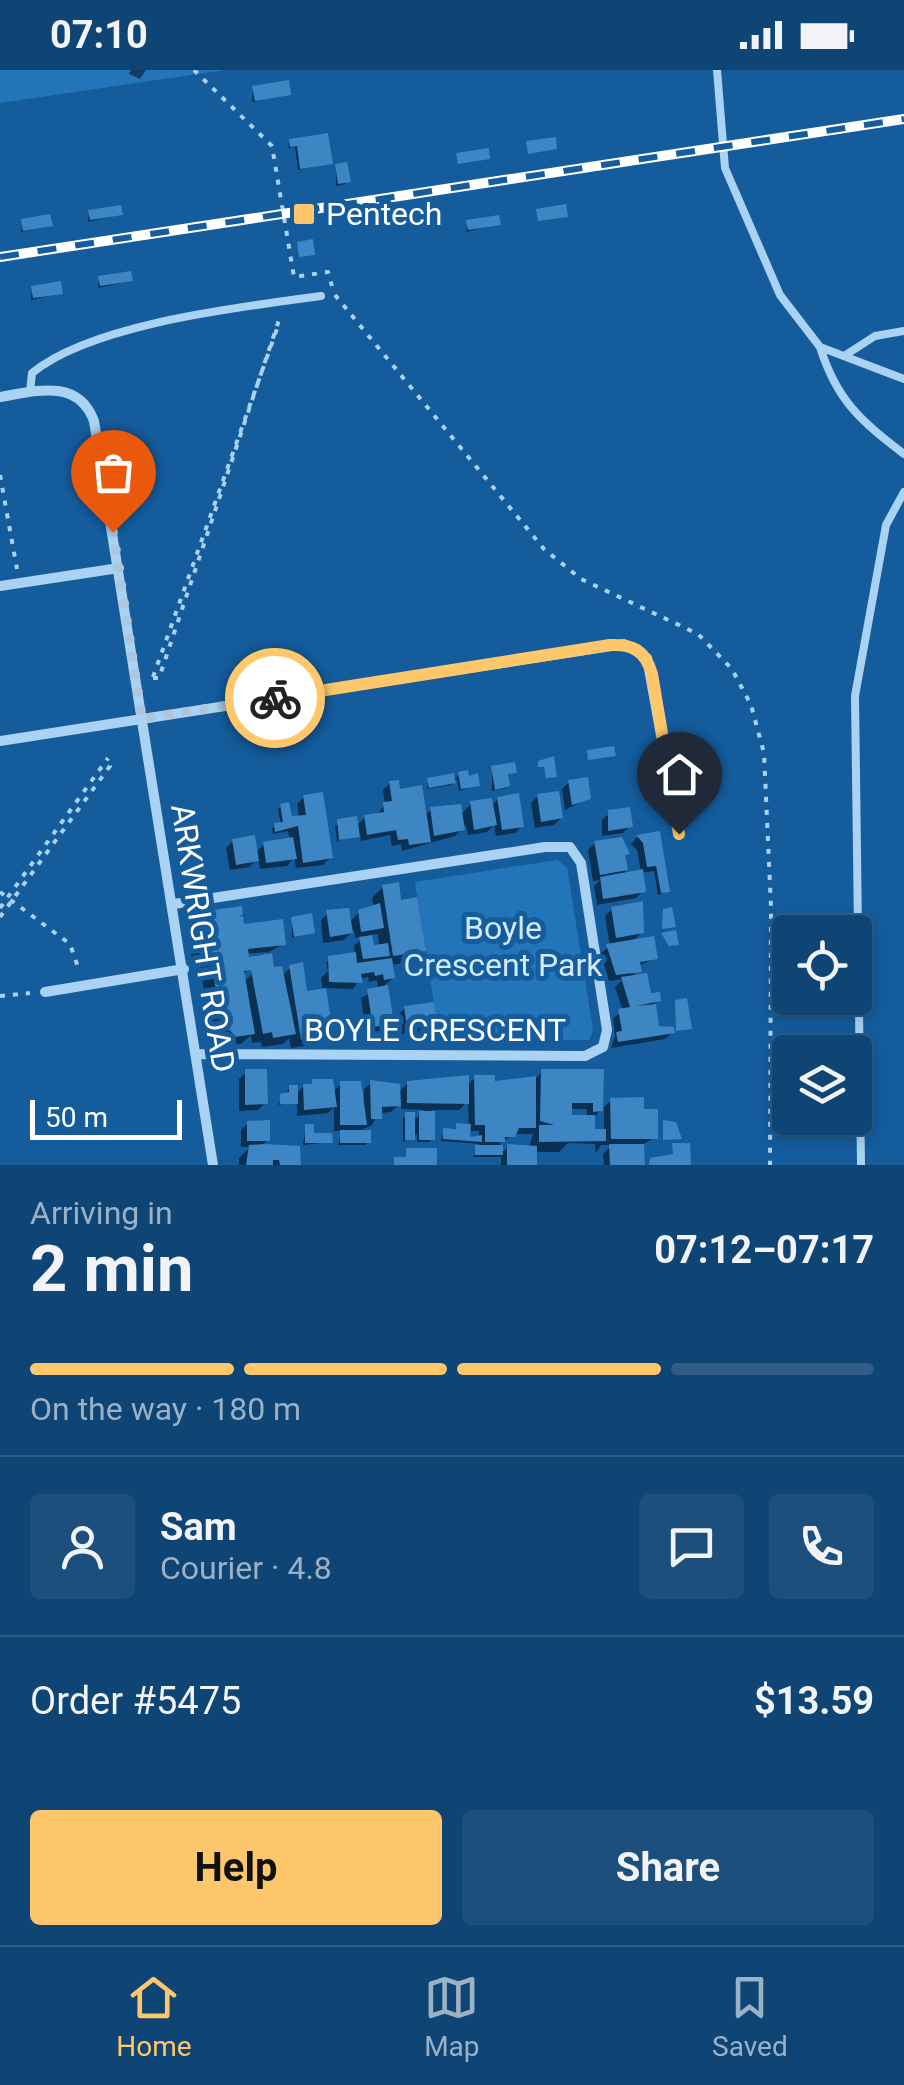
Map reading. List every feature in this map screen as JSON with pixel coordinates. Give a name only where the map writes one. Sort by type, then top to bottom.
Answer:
[{"type":"street","name":"ARKWRIGHT ROAD","points":[[0,397],[64,390],[79,398],[90,413],[120,568],[213,1165]]},
{"type":"street","points":[[0,586],[120,568]]},
{"type":"street","points":[[0,741],[624,644],[647,658],[679,834]]},
{"type":"street","name":"BOYLE CRESCENT","points":[[174,904],[545,846],[570,846],[581,864],[606,1030],[603,1047],[585,1056],[197,1054]]},
{"type":"street","points":[[45,992],[184,969]]},
{"type":"lane","points":[[717,70],[725,168],[780,295],[820,347],[832,384],[860,420],[904,454]]},
{"type":"lane","points":[[30,392],[32,373],[52,356],[82,344],[222,310],[321,296]]},
{"type":"lane","points":[[844,356],[875,336],[904,331]]},
{"type":"lane","points":[[820,347],[904,379]]},
{"type":"lane","points":[[861,1165],[858,660],[886,524],[904,492]]},
{"type":"path","points":[[194,70],[272,146],[294,277],[328,272],[336,297]]},
{"type":"path","points":[[153,678],[159,678],[277,329]]},
{"type":"path","points":[[0,475],[18,584]]},
{"type":"path","points":[[0,917],[108,758]]},
{"type":"path","points":[[0,892],[70,944],[84,986]]},
{"type":"path","points":[[0,908],[11,898]]},
{"type":"path","points":[[0,996],[45,992]]},
{"type":"green space","points":[[0,70],[225,70],[0,103]]},
{"type":"green space","name":"Boyle Crescent Park","points":[[557,860],[567,867],[593,1030],[589,1040],[440,1042],[415,882]]},
{"type":"building","points":[[289,80],[291,95],[255,101],[252,86]]},
{"type":"building","points":[[328,133],[333,164],[300,169],[297,146],[290,147],[289,139]]},
{"type":"building","points":[[556,137],[557,149],[528,154],[526,141]]},
{"type":"building","points":[[489,148],[490,159],[458,164],[456,153]]},
{"type":"building","points":[[347,162],[351,182],[338,184],[335,164]]},
{"type":"building","points":[[566,204],[568,217],[538,221],[536,209]]},
{"type":"building","points":[[121,205],[123,215],[90,220],[88,210]]},
{"type":"building","points":[[50,214],[53,226],[23,231],[21,219]]},
{"type":"building","points":[[499,215],[501,225],[468,230],[466,220]]},
{"type":"building","points":[[313,239],[315,255],[299,257],[297,242]]},
{"type":"building","points":[[131,271],[133,281],[100,286],[98,276]]},
{"type":"building","points":[[61,281],[63,294],[33,298],[31,286]]},
{"type":"building","points":[[614,746],[616,756],[588,760],[587,750]]},
{"type":"building","points":[[554,756],[557,777],[546,778],[538,761]]},
{"type":"building","points":[[515,762],[517,773],[508,774],[510,786],[495,790],[491,766]]},
{"type":"building","points":[[468,770],[469,776],[478,773],[480,786],[461,789],[458,772]]},
{"type":"building","points":[[454,773],[456,783],[429,788],[427,778]]},
{"type":"building","points":[[588,777],[591,799],[572,805],[568,780]]},
{"type":"building","points":[[399,780],[400,789],[422,785],[431,842],[409,845],[408,839],[398,840],[396,830],[367,835],[364,815],[384,812],[383,802],[392,801],[389,781]]},
{"type":"building","points":[[559,791],[563,818],[541,822],[537,794]]},
{"type":"building","points":[[323,792],[333,858],[303,863],[298,826],[275,832],[274,823],[283,822],[280,804],[289,802],[292,816],[306,815],[303,795]]},
{"type":"building","points":[[519,793],[524,827],[502,830],[497,797]]},
{"type":"building","points":[[492,798],[497,825],[474,830],[470,801]]},
{"type":"building","points":[[461,804],[465,830],[434,836],[430,807]]},
{"type":"building","points":[[630,807],[633,827],[608,831],[608,810]]},
{"type":"building","points":[[357,816],[360,837],[339,840],[337,819]]},
{"type":"building","points":[[660,831],[670,892],[661,893],[656,866],[647,867],[643,843],[636,835]]},
{"type":"building","points":[[255,835],[259,861],[236,865],[232,839]]},
{"type":"building","points":[[293,837],[297,859],[266,863],[263,842]]},
{"type":"building","points":[[622,837],[630,854],[625,855],[628,870],[600,875],[594,841]]},
{"type":"building","points":[[643,869],[646,892],[603,899],[600,877]]},
{"type":"building","points":[[399,882],[401,900],[417,897],[426,951],[393,956],[382,885]]},
{"type":"building","points":[[643,901],[644,933],[616,938],[611,907]]},
{"type":"building","points":[[380,903],[384,928],[361,932],[358,910]]},
{"type":"building","points":[[242,906],[243,914],[238,917],[243,916],[244,924],[283,919],[286,945],[248,949],[249,957],[272,953],[274,967],[282,966],[296,1034],[273,1038],[272,1032],[263,1034],[251,970],[244,971],[255,1034],[235,1037],[230,1030],[223,1031],[209,949],[202,950],[201,940],[208,939],[206,927],[215,916],[214,910]]},
{"type":"building","points":[[672,907],[676,927],[662,929],[663,909]]},
{"type":"building","points":[[349,908],[353,933],[330,937],[326,910]]},
{"type":"building","points":[[312,913],[315,933],[294,937],[291,917]]},
{"type":"building","points":[[676,930],[679,945],[669,946],[661,933]]},
{"type":"building","points":[[372,935],[374,945],[388,943],[390,956],[363,959],[359,937]]},
{"type":"building","points":[[654,936],[658,959],[640,962],[642,972],[616,975],[606,944]]},
{"type":"building","points":[[356,952],[357,963],[392,958],[395,978],[384,980],[383,974],[375,976],[374,972],[361,974],[363,983],[329,982],[328,956]]},
{"type":"building","points":[[303,962],[307,991],[326,988],[333,1032],[301,1039],[289,965]]},
{"type":"building","points":[[647,973],[651,993],[660,992],[661,1001],[636,1006],[656,1004],[659,1026],[674,1027],[675,1033],[618,1042],[616,1032],[622,1031],[618,1009],[630,1007],[621,977]]},
{"type":"building","points":[[388,985],[394,1024],[373,1027],[367,989]]},
{"type":"building","points":[[687,998],[692,1029],[676,1031],[675,1000]]},
{"type":"building","points":[[434,1002],[437,1024],[407,1029],[404,1006]]},
{"type":"building","points":[[245,1069],[267,1069],[268,1104],[245,1105]]},
{"type":"building","points":[[541,1069],[604,1069],[603,1111],[593,1112],[593,1103],[572,1103],[572,1115],[595,1115],[595,1129],[606,1129],[606,1141],[539,1142],[539,1125],[554,1125],[540,1121]]},
{"type":"building","points":[[469,1075],[469,1104],[407,1103],[407,1081]]},
{"type":"building","points":[[474,1075],[495,1075],[495,1081],[536,1076],[536,1128],[519,1128],[515,1137],[505,1137],[505,1142],[485,1142],[485,1125],[475,1125]]},
{"type":"building","points":[[312,1079],[333,1079],[337,1107],[304,1110],[303,1084],[312,1084]]},
{"type":"building","points":[[370,1080],[400,1084],[401,1106],[382,1107],[382,1119],[371,1119]]},
{"type":"building","points":[[340,1081],[361,1081],[367,1125],[340,1125]]},
{"type":"building","points":[[289,1085],[298,1085],[298,1104],[280,1104],[280,1094],[289,1092]]},
{"type":"building","points":[[644,1097],[644,1109],[658,1109],[658,1139],[611,1139],[610,1098]]},
{"type":"building","points":[[419,1111],[435,1111],[435,1140],[419,1140]]},
{"type":"building","points":[[405,1112],[415,1112],[415,1140],[405,1140]]},
{"type":"building","points":[[270,1120],[270,1141],[247,1141],[247,1121]]},
{"type":"building","points":[[663,1120],[676,1122],[682,1139],[663,1140]]},
{"type":"building","points":[[456,1123],[471,1124],[470,1137],[482,1135],[482,1142],[443,1139],[443,1128],[456,1129]]},
{"type":"building","points":[[305,1124],[314,1124],[314,1133],[332,1133],[333,1143],[305,1143]]},
{"type":"building","points":[[340,1130],[371,1130],[371,1143],[340,1143]]},
{"type":"building","points":[[672,1143],[690,1143],[691,1165],[649,1165],[650,1158],[673,1154]]},
{"type":"building","points":[[507,1144],[537,1146],[537,1165],[507,1165]]},
{"type":"building","points":[[609,1144],[644,1144],[645,1165],[610,1165]]},
{"type":"building","points":[[249,1145],[300,1146],[301,1165],[280,1165],[279,1160],[273,1160],[273,1165],[246,1165]]},
{"type":"building","points":[[475,1145],[503,1145],[503,1155],[475,1155]]},
{"type":"building","points":[[406,1148],[437,1148],[437,1165],[394,1165],[394,1157],[406,1157]]},
{"type":"railway","points":[[0,257],[904,119]]},
{"type":"way so far","points":[[113,532],[142,719],[275,698]]},
{"type":"place","name":"Pentech","points":[[304,214]]},
{"type":"route","points":[[275,698],[610,645],[636,648],[647,658],[652,674],[679,834]]}]
